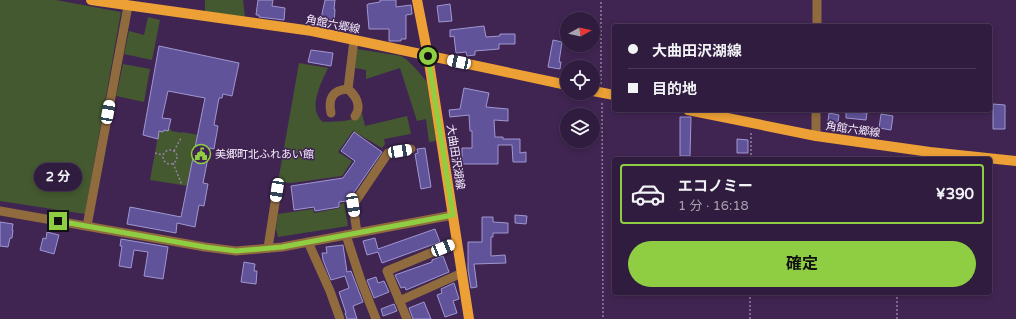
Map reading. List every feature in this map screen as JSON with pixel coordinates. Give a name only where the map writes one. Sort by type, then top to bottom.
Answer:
[{"type":"main road","name":"角館六郷線","points":[[91,0],[312,31],[560,84]]},
{"type":"main road","name":"大曲田沢湖線","points":[[416,0],[428,56],[469,319]]},
{"type":"main road","points":[[600,92],[612,95]]},
{"type":"main road","name":"角館六郷線","points":[[698,112],[816,136],[978,157]]},
{"type":"main road","name":"角館六郷線","points":[[992,158],[1016,161]]},
{"type":"street","points":[[817,0],[817,24]]},
{"type":"street","points":[[87,226],[128,6]]},
{"type":"street","points":[[348,89],[354,40]]},
{"type":"street","points":[[331,113],[331,102],[334,93],[340,90],[348,89],[354,94],[357,101],[358,111],[355,116]]},
{"type":"street","points":[[816,112],[816,136]]},
{"type":"street","points":[[357,233],[353,205],[388,153],[411,149]]},
{"type":"street","points":[[268,248],[277,190]]},
{"type":"street","points":[[0,211],[205,247],[236,251],[282,247],[453,215]]},
{"type":"street","points":[[346,235],[361,281],[376,319]]},
{"type":"street","points":[[308,242],[330,291],[340,319]]},
{"type":"street","points":[[407,319],[387,271],[457,242]]},
{"type":"street","points":[[399,301],[462,273]]},
{"type":"path","points":[[600,60],[601,0]]},
{"type":"path","points":[[599,100],[603,319]]},
{"type":"path","points":[[751,123],[751,157]]},
{"type":"path","points":[[173,163],[176,158],[174,151],[181,138]]},
{"type":"path","points":[[163,155],[168,150],[174,151]]},
{"type":"path","points":[[155,153],[163,155]]},
{"type":"path","points":[[163,155],[166,162],[170,164],[173,163]]},
{"type":"path","points":[[173,163],[182,185]]},
{"type":"path","points":[[750,295],[750,319]]},
{"type":"path","points":[[897,295],[897,319]]},
{"type":"green space","points":[[0,0],[56,0],[121,12],[85,214],[0,201]]},
{"type":"green space","points":[[205,0],[243,0],[245,17],[205,12]]},
{"type":"green space","points":[[148,17],[160,20],[152,60],[124,54],[129,31],[144,35]]},
{"type":"green space","points":[[357,49],[401,56],[417,70],[427,82],[436,141],[429,142],[426,119],[417,121],[400,68],[366,79],[366,70],[355,68]]},
{"type":"green space","points":[[299,63],[328,68],[319,88],[316,103],[318,117],[323,122],[349,120],[362,113],[365,126],[407,116],[411,134],[384,139],[385,144],[382,148],[353,131],[338,152],[352,161],[342,176],[291,183],[278,182]]},
{"type":"green space","points":[[123,64],[150,69],[144,102],[116,96]]},
{"type":"green space","points":[[164,128],[171,129],[171,131],[198,135],[188,186],[150,180],[159,131],[163,132]]},
{"type":"green space","points":[[344,203],[348,226],[278,237],[276,229],[278,214],[313,209],[314,213],[340,208],[340,204]]},
{"type":"building","points":[[258,0],[273,0],[272,6],[285,8],[284,20],[259,17],[259,15],[256,15]]},
{"type":"building","points":[[325,0],[335,0],[334,25],[320,23]]},
{"type":"building","points":[[380,0],[396,0],[396,7],[411,5],[412,14],[406,15],[406,39],[401,39],[401,41],[389,41],[389,29],[369,29],[367,5],[380,2]]},
{"type":"building","points":[[450,4],[452,21],[439,22],[437,6]]},
{"type":"building","points":[[484,26],[486,37],[500,36],[500,34],[515,34],[515,44],[499,44],[499,49],[475,51],[475,55],[467,56],[466,52],[456,53],[454,36],[450,37],[450,30]]},
{"type":"building","points":[[553,40],[560,42],[560,69],[548,67]]},
{"type":"building","points":[[159,46],[239,63],[232,96],[223,94],[222,98],[219,98],[214,125],[218,126],[214,149],[210,148],[203,183],[208,184],[204,206],[199,205],[195,227],[177,223],[176,233],[127,224],[130,207],[181,217],[205,98],[168,91],[162,118],[171,119],[168,131],[159,131],[158,139],[143,135]]},
{"type":"building","points":[[311,50],[333,53],[331,66],[308,62]]},
{"type":"building","points":[[464,88],[489,93],[486,107],[508,109],[508,121],[494,120],[495,137],[503,137],[503,139],[520,139],[520,153],[526,152],[526,162],[513,162],[512,145],[498,145],[498,164],[462,164],[462,148],[472,148],[472,131],[470,131],[469,115],[450,117],[449,110],[460,109]]},
{"type":"building","points":[[993,104],[1005,105],[1005,129],[993,129]]},
{"type":"building","points":[[846,112],[867,113],[866,120],[846,118]]},
{"type":"building","points":[[829,113],[839,115],[837,130],[827,129]]},
{"type":"building","points":[[881,114],[893,116],[891,130],[879,128]]},
{"type":"building","points":[[680,117],[691,117],[690,156],[680,156]]},
{"type":"building","points":[[354,132],[382,152],[348,201],[339,202],[339,207],[315,211],[314,207],[294,210],[291,186],[343,178],[355,161],[341,151]]},
{"type":"building","points":[[737,139],[748,140],[748,153],[737,153]]},
{"type":"building","points":[[425,148],[431,187],[421,189],[415,154],[418,153],[417,149]]},
{"type":"building","points":[[515,215],[527,216],[526,224],[515,223]]},
{"type":"building","points":[[482,217],[493,217],[493,222],[508,223],[508,233],[493,233],[493,237],[491,237],[491,256],[505,255],[506,263],[474,264],[477,287],[471,288],[468,270],[468,242],[482,242]]},
{"type":"building","points":[[0,222],[13,224],[12,238],[10,238],[8,247],[0,246]]},
{"type":"building","points":[[435,229],[440,242],[382,263],[378,252],[367,255],[363,241],[375,238],[378,249]]},
{"type":"building","points":[[47,232],[59,235],[54,254],[40,250],[43,238],[46,239]]},
{"type":"building","points":[[121,239],[168,247],[163,279],[144,276],[148,252],[134,250],[131,268],[119,266],[122,246],[120,246]]},
{"type":"building","points":[[343,245],[347,272],[351,271],[363,302],[353,306],[357,319],[347,319],[339,292],[349,288],[345,276],[331,280],[323,260],[322,253],[327,253],[326,247]]},
{"type":"building","points":[[443,256],[449,272],[406,290],[405,287],[401,288],[395,275],[432,262],[432,260]]},
{"type":"building","points":[[244,262],[255,264],[254,271],[257,271],[256,284],[241,282]]},
{"type":"building","points":[[376,277],[378,283],[384,281],[389,292],[374,298],[367,280]]},
{"type":"building","points":[[454,283],[459,299],[453,301],[457,313],[445,317],[437,295],[442,293],[441,289]]},
{"type":"building","points":[[424,302],[431,319],[413,319],[409,308]]},
{"type":"building","points":[[394,304],[397,311],[383,316],[381,309]]},
{"type":"place","name":"美郷町北ふれあい館","points":[[201,154]]},
{"type":"route","points":[[58,221],[205,247],[236,251],[282,247],[453,215],[428,56]]}]
